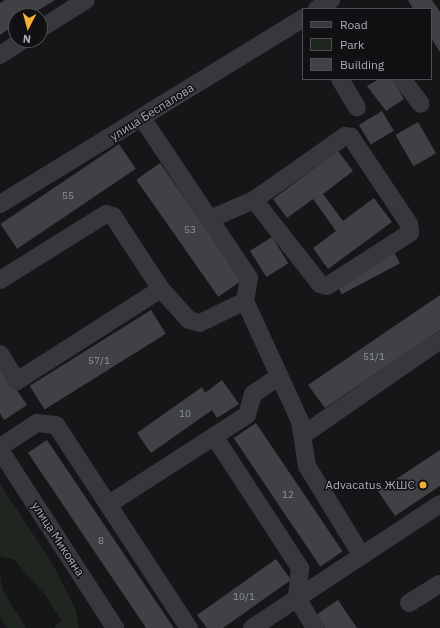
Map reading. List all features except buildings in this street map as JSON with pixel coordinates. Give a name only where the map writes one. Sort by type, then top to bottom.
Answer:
[{"type":"street","points":[[48,24],[86,0]]},
{"type":"street","points":[[319,8],[331,0]]},
{"type":"street","name":"улица Беспалова","points":[[0,204],[302,19]]},
{"type":"street","points":[[0,55],[11,48]]},
{"type":"street","points":[[403,80],[421,104]]},
{"type":"street","points":[[348,82],[357,107]]},
{"type":"street","points":[[142,118],[249,278],[245,301],[300,421],[307,466],[362,556]]},
{"type":"street","points":[[210,219],[254,200],[345,136],[351,137],[409,224],[410,233],[327,286],[320,284],[254,200]]},
{"type":"street","points":[[0,280],[106,214],[114,216],[161,289],[189,320],[200,323],[245,301]]},
{"type":"street","points":[[0,354],[17,381],[161,289]]},
{"type":"street","points":[[303,435],[440,340]]},
{"type":"street","points":[[109,504],[247,415],[253,394],[280,376]]},
{"type":"street","points":[[0,447],[37,423],[56,425],[189,628]]},
{"type":"street","points":[[214,436],[300,568],[297,598],[315,628]]},
{"type":"street","name":"улица Микояна","points":[[0,450],[115,628]]},
{"type":"street","points":[[252,628],[440,504]]},
{"type":"street","points":[[409,603],[440,584]]},
{"type":"green space","points":[[0,484],[52,563],[76,610],[79,628],[54,628],[61,620],[45,595],[14,560],[0,556]]},
{"type":"green space","points":[[0,571],[2,589],[26,628],[8,628],[0,618]]},
{"type":"place","name":"Advacatus ЖШС","points":[[423,485]]}]
